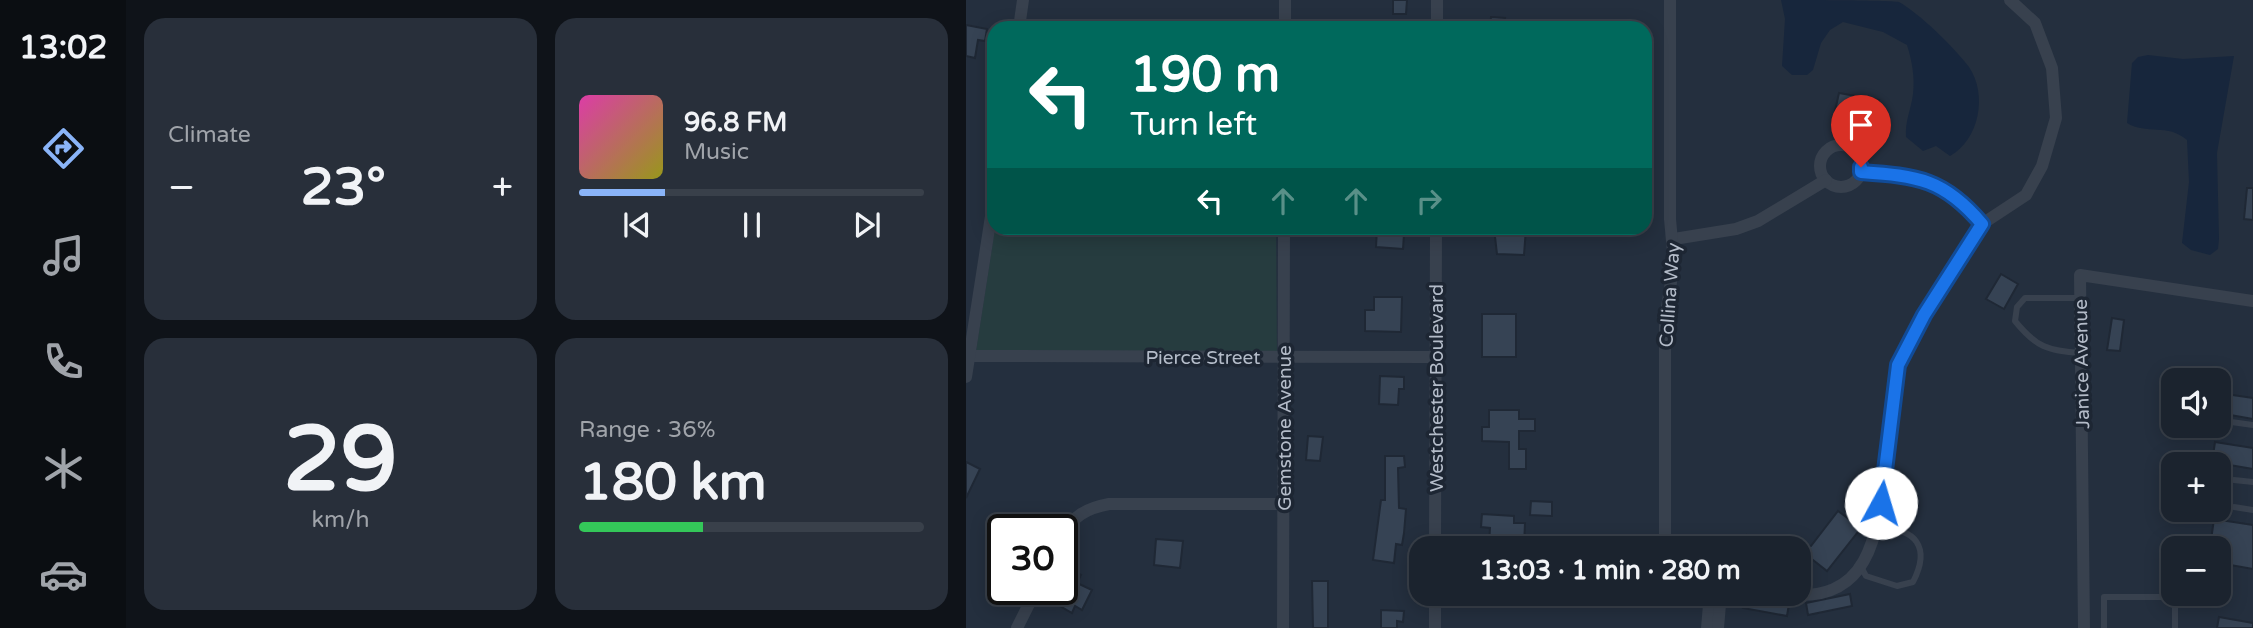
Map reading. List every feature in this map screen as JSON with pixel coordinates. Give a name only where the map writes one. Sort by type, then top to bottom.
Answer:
[{"type":"street","points":[[1020,21],[1023,0]]},
{"type":"street","points":[[1285,0],[1285,21]]},
{"type":"street","points":[[1437,0],[1437,21]]},
{"type":"street","name":"Collina Way","points":[[1665,536],[1665,320],[1673,275],[1674,239],[1670,219],[1670,0]]},
{"type":"street","points":[[1811,595],[1836,588],[1861,566],[1878,528],[1898,365],[1924,315],[1982,224],[2026,195],[2042,166],[2056,118],[2052,68],[2035,23],[2010,0]]},
{"type":"street","points":[[1845,145],[1856,151],[1861,162],[1861,172],[1848,185],[1836,186],[1826,180],[1820,170],[1821,158],[1834,146],[1845,145]]},
{"type":"street","points":[[1861,172],[1903,177],[1945,188],[1966,205],[1982,224]]},
{"type":"street","points":[[1674,239],[1736,229],[1758,221],[1826,180]]},
{"type":"street","points":[[966,377],[988,235]]},
{"type":"street","name":"Gemstone Avenue","points":[[1283,628],[1284,235]]},
{"type":"street","name":"Westchester Boulevard","points":[[1435,536],[1436,235]]},
{"type":"street","name":"Janice Avenue","points":[[2084,628],[2080,275],[2253,301]]},
{"type":"street","name":"Pierce Street","points":[[970,356],[1436,358]]},
{"type":"street","points":[[1078,515],[1092,507],[1109,504],[1283,504]]},
{"type":"street","points":[[1017,628],[1028,605]]},
{"type":"street","points":[[1435,606],[1435,628]]},
{"type":"street","points":[[1712,606],[1715,624]]},
{"type":"street","points":[[1715,624],[1718,606]]},
{"type":"lane","points":[[2080,298],[2025,298],[2017,307],[2015,321],[2031,342],[2057,352],[2081,353]]},
{"type":"lane","points":[[2231,422],[2253,425]]},
{"type":"lane","points":[[2234,480],[2253,482]]},
{"type":"lane","points":[[2234,508],[2253,510]]},
{"type":"lane","points":[[1861,566],[1866,576],[1897,586],[1913,582],[1922,564],[1920,549],[1910,534],[1900,528],[1878,528]]},
{"type":"lane","points":[[2104,628],[2104,597],[2175,597],[2175,628]]},
{"type":"green space","points":[[994,235],[1276,235],[1277,352],[976,351]]},
{"type":"water","points":[[1781,0],[1891,1],[1907,7],[1955,50],[1975,78],[1978,116],[1968,139],[1950,156],[1936,146],[1923,151],[1906,137],[1914,88],[1910,57],[1907,45],[1883,32],[1843,22],[1830,30],[1821,43],[1813,70],[1807,75],[1792,75],[1782,66],[1785,19]]},
{"type":"water","points":[[2148,55],[2183,59],[2234,56],[2217,153],[2218,249],[2210,255],[2191,250],[2182,243],[2189,182],[2187,140],[2165,130],[2142,128],[2127,123],[2132,63],[2138,57]]},
{"type":"building","points":[[1393,0],[1407,0],[1406,14],[1393,14]]},
{"type":"building","points":[[1491,17],[1505,18],[1505,21],[1491,21]]},
{"type":"building","points":[[966,25],[987,29],[985,41],[978,40],[975,58],[966,56]]},
{"type":"building","points":[[1839,93],[1879,100],[1875,118],[1835,111]]},
{"type":"building","points":[[2247,188],[2253,188],[2253,220],[2244,219]]},
{"type":"building","points":[[1377,235],[1404,235],[1403,249],[1376,247]]},
{"type":"building","points":[[1495,235],[1525,235],[1524,255],[1497,254]]},
{"type":"building","points":[[2001,274],[2018,284],[2004,309],[1986,299]]},
{"type":"building","points":[[1374,297],[1402,297],[1401,332],[1365,331],[1365,310],[1374,310]]},
{"type":"building","points":[[1482,314],[1516,314],[1516,357],[1482,357]]},
{"type":"building","points":[[2112,318],[2124,320],[2120,351],[2107,350]]},
{"type":"building","points":[[1380,376],[1404,377],[1404,389],[1399,389],[1398,405],[1379,404]]},
{"type":"building","points":[[2231,395],[2253,398],[2253,419],[2231,415]]},
{"type":"building","points":[[1489,410],[1519,410],[1519,419],[1535,419],[1535,431],[1519,431],[1519,449],[1526,449],[1526,469],[1509,469],[1509,442],[1482,441],[1482,427],[1489,427]]},
{"type":"building","points":[[1308,436],[1323,437],[1320,461],[1306,460]]},
{"type":"building","points":[[2215,442],[2253,448],[2253,469],[2231,465],[2231,452],[2214,452]]},
{"type":"building","points":[[1385,456],[1404,456],[1405,467],[1398,468],[1399,508],[1406,509],[1402,545],[1396,544],[1394,563],[1373,560],[1381,500],[1385,500]]},
{"type":"building","points":[[966,462],[980,469],[966,498]]},
{"type":"building","points":[[1531,501],[1552,502],[1552,516],[1530,515]]},
{"type":"building","points":[[1838,511],[1861,528],[1827,571],[1811,558],[1811,546]]},
{"type":"building","points":[[1482,514],[1514,516],[1514,523],[1525,523],[1524,536],[1490,536],[1490,528],[1481,527]]},
{"type":"building","points":[[2214,522],[2253,525],[2253,569],[2231,565],[2231,536],[2212,536]]},
{"type":"building","points":[[1156,539],[1183,541],[1180,568],[1154,565]]},
{"type":"building","points":[[1312,581],[1328,581],[1328,628],[1313,628]]},
{"type":"building","points":[[1078,583],[1092,590],[1082,610],[1075,606],[1072,613],[1060,606],[1078,605]]},
{"type":"building","points":[[1850,594],[1852,606],[1808,615],[1806,606],[1811,606],[1811,602]]},
{"type":"building","points":[[1743,606],[1789,606],[1787,616]]},
{"type":"building","points":[[1381,610],[1404,611],[1403,622],[1397,621],[1397,628],[1381,628]]},
{"type":"building","points":[[2219,617],[2253,623],[2253,628],[2217,628]]},
{"type":"route","points":[[1861,167],[1861,172],[1903,177],[1945,188],[1956,195],[1982,224],[1924,315],[1898,365],[1881,503]]}]
